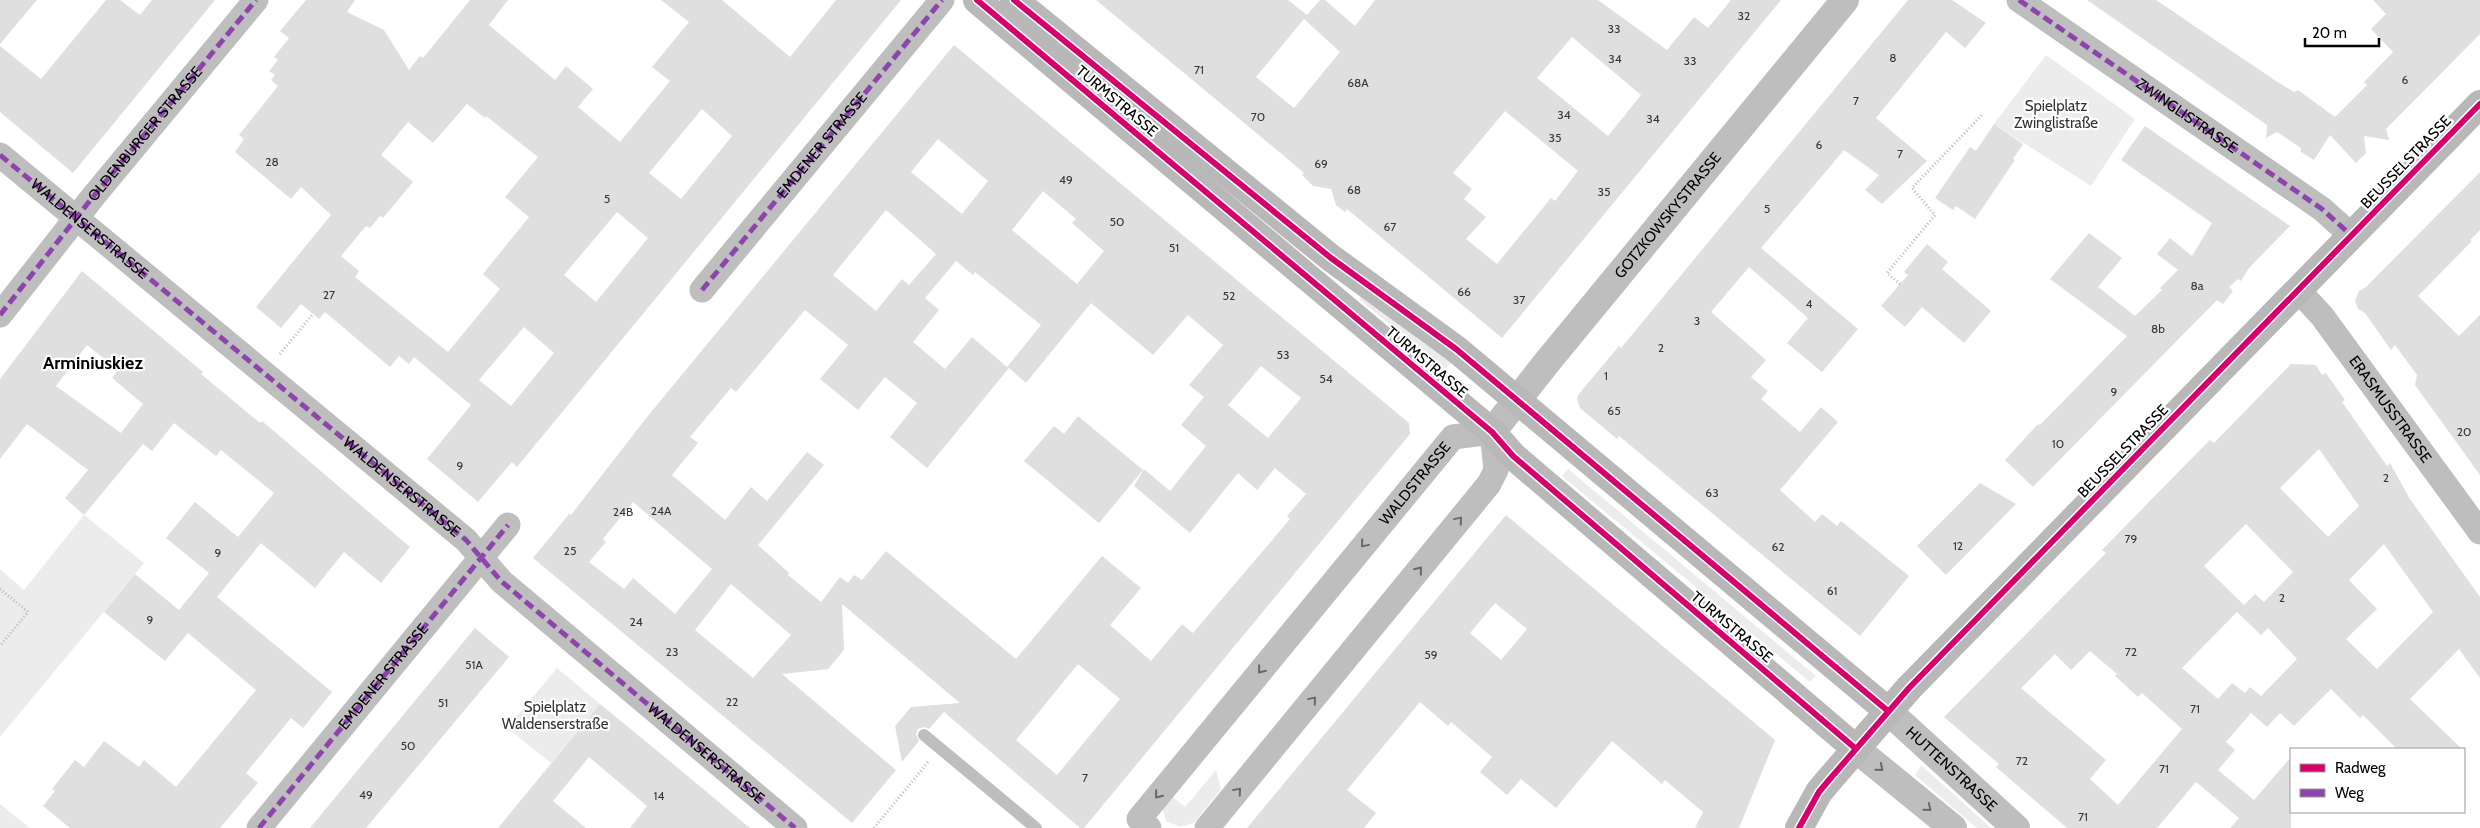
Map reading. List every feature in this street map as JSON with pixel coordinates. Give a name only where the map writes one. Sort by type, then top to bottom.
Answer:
[{"type":"main road","name":"TURMSTRASSE","points":[[978,0],[1492,432],[1513,456],[1855,748]]},
{"type":"main road","name":"TURMSTRASSE","points":[[1014,0],[1352,275],[1456,349],[1888,711]]},
{"type":"main road","name":"BEUSSELSTRASSE","points":[[1799,828],[1819,792],[1888,711],[2480,104]]},
{"type":"main road","points":[[1332,298],[1352,275]]},
{"type":"street","name":"OLDENBURGER STRASSE","points":[[0,315],[76,218],[256,0]]},
{"type":"street","name":"EMDENER STRASSE","points":[[702,290],[942,0]]},
{"type":"street","name":"GOTZKOWSKYSTRASSE","points":[[1492,432],[1845,0]]},
{"type":"street","name":"ZWINGLISTRASSE","points":[[2019,0],[2322,209],[2352,236]]},
{"type":"street","name":"WALDENSERSTRASSE","points":[[0,155],[466,540],[502,581],[795,828]]},
{"type":"street","name":"ERASMUSSTRASSE","points":[[2298,290],[2322,316],[2480,532]]},
{"type":"street","name":"WALDSTRASSE","points":[[1150,828],[1139,819],[1453,437],[1492,432]]},
{"type":"street","points":[[1207,828],[1489,484],[1496,470],[1492,432]]},
{"type":"street","name":"EMDENER STRASSE","points":[[259,828],[508,525]]},
{"type":"street","name":"HUTTENSTRASSE","points":[[1888,711],[2016,828]]},
{"type":"street","points":[[1855,748],[1952,828]]},
{"type":"lane","points":[[924,735],[1036,828]]},
{"type":"path","points":[[1900,284],[1887,273],[1935,216],[1912,188],[1982,115]]},
{"type":"path","points":[[278,356],[313,314]]},
{"type":"path","points":[[0,589],[28,612],[0,646]]},
{"type":"path","points":[[874,828],[940,748]]},
{"type":"green space","name":"Spielplatz Zwinglistraße","points":[[2046,55],[2135,119],[2091,186],[1994,124]]},
{"type":"green space","points":[[1364,295],[1418,339],[1452,362],[1445,369],[1360,300],[1360,296]]},
{"type":"green space","points":[[1568,469],[1816,676],[1810,682],[1562,476]]},
{"type":"green space","points":[[84,515],[144,563],[0,737],[0,569],[24,590]]},
{"type":"green space","name":"Spielplatz Waldenserstraße","points":[[557,668],[600,704],[551,763],[507,728]]},
{"type":"green space","points":[[1921,765],[1991,828],[1977,828],[1915,775]]},
{"type":"green space","points":[[1216,770],[1221,789],[1194,823],[1180,827],[1166,821],[1162,807],[1169,794],[1185,807]]},
{"type":"green space","points":[[0,804],[30,828],[0,828]]},
{"type":"building","points":[[0,0],[37,0],[0,44]]},
{"type":"building","points":[[106,0],[120,0],[140,15],[152,0],[215,0],[73,173],[0,112],[0,46],[41,79]]},
{"type":"building","points":[[306,0],[355,0],[347,12],[384,30],[409,70],[420,56],[423,58],[470,0],[508,0],[489,25],[555,80],[566,66],[593,89],[578,107],[620,142],[670,81],[652,67],[689,22],[661,0],[722,0],[790,57],[836,0],[901,0],[517,467],[512,462],[478,502],[427,459],[471,405],[414,357],[409,364],[399,356],[390,367],[325,312],[319,319],[301,304],[281,328],[256,307],[331,215],[301,187],[291,199],[235,152],[244,139],[239,135],[278,86],[271,80],[275,75],[269,71],[278,60],[274,57],[289,38],[280,31]],"holes":[[[467,104],[485,118],[486,116],[538,157],[505,197],[529,217],[483,274],[500,289],[448,352],[355,277],[359,271],[341,256],[366,226],[370,228],[380,216],[383,218],[413,182],[381,155],[408,122],[433,143]],[[702,109],[732,136],[681,199],[649,173]],[[617,212],[648,238],[596,302],[564,275]],[[524,327],[554,353],[511,406],[479,380]]]},
{"type":"building","points":[[1096,0],[1288,0],[1307,15],[1320,0],[1325,0],[1355,26],[1375,0],[1598,0],[1667,50],[1694,17],[1708,28],[1731,0],[1781,0],[1502,338],[1347,209],[1345,212],[1336,205],[1331,189],[1313,186],[1302,175],[1304,173]],"holes":[[[1304,19],[1340,52],[1294,108],[1256,77]],[[1572,37],[1641,95],[1608,136],[1537,78]],[[1505,111],[1578,171],[1555,201],[1551,198],[1497,264],[1466,239],[1486,217],[1464,199],[1472,189],[1453,173]]]},
{"type":"building","points":[[1908,0],[1952,0],[1986,23],[1965,48],[1946,32],[1876,118],[1927,161],[1882,204],[1865,190],[1879,175],[1844,150],[1761,248],[1858,329],[1822,372],[1787,343],[1808,318],[1749,267],[1711,312],[1766,360],[1751,377],[1768,391],[1761,399],[1800,432],[1821,407],[1838,422],[1780,490],[1815,522],[1822,514],[1837,526],[1841,521],[1909,576],[1860,636],[1619,436],[1617,439],[1580,408],[1577,399],[1578,395],[1619,346],[1621,348]]},
{"type":"building","points":[[2087,0],[2156,0],[2276,81],[2294,92],[2298,90],[2335,117],[2367,85],[2364,82],[2393,52],[2371,29],[2386,14],[2373,0],[2480,0],[2480,34],[2386,129],[2389,140],[2364,136],[2366,153],[2356,163],[2330,135],[2314,160],[2301,152],[2301,148],[2277,132],[2266,138],[2267,125]]},
{"type":"building","points":[[954,45],[1409,423],[1410,434],[1084,828],[1080,828],[944,712],[929,729],[925,727],[918,729],[916,734],[919,741],[902,762],[895,726],[911,707],[960,703],[842,604],[844,650],[828,669],[782,674],[896,770],[852,823],[533,558],[569,514],[571,515],[647,417]],"holes":[[[938,139],[988,181],[962,214],[911,172]],[[1043,191],[1076,219],[1072,223],[1104,251],[1077,284],[1012,230]],[[886,210],[936,254],[909,285],[902,279],[876,311],[833,275]],[[956,261],[973,275],[975,272],[1041,325],[1007,367],[972,337],[945,369],[913,342],[939,310],[925,298]],[[1091,303],[1153,355],[1188,315],[1223,345],[1189,385],[1204,397],[1181,425],[1206,446],[1170,491],[1144,469],[1134,486],[1190,533],[1238,473],[1257,490],[1275,468],[1306,494],[1287,516],[1290,519],[1193,633],[1182,624],[1151,661],[1110,625],[1141,588],[1102,556],[1016,659],[886,551],[862,580],[854,575],[848,583],[840,577],[821,602],[788,575],[789,573],[758,545],[824,465],[807,452],[767,501],[751,487],[725,520],[672,475],[698,443],[690,437],[731,388],[736,392],[805,310],[848,345],[820,379],[858,410],[885,377],[917,403],[890,437],[927,468],[1009,368],[1026,383]],[[1261,366],[1301,398],[1268,438],[1228,405]],[[633,502],[712,569],[675,614],[633,578],[624,589],[589,562],[606,542],[603,539]],[[731,584],[791,635],[753,678],[695,630]],[[1078,664],[1120,699],[1057,775],[1016,740]]]},
{"type":"building","points":[[1994,124],[2023,144],[2013,159],[2015,160],[1975,219],[1956,206],[1953,210],[1935,198],[1970,147],[1976,151]]},
{"type":"building","points":[[2145,126],[2290,226],[2249,268],[2241,281],[2238,279],[2229,287],[2233,291],[2223,304],[2217,300],[2033,487],[2005,460],[2038,424],[2040,425],[2127,336],[2050,279],[2089,233],[2122,258],[2098,287],[2135,316],[2162,290],[2160,288],[2178,270],[2157,254],[2170,238],[2192,256],[2212,223],[2121,160]]},
{"type":"building","points":[[2480,172],[2480,230],[2470,240],[2472,241],[2418,296],[2459,336],[2480,315],[2480,475],[2415,385],[2417,375],[2395,345],[2391,350],[2365,313],[2358,309],[2355,301],[2359,291],[2366,287]]},
{"type":"building","points":[[1927,244],[1948,262],[1942,269],[1991,311],[1964,343],[1922,307],[1905,327],[1881,306],[1908,275],[1904,272]]},
{"type":"building","points":[[82,271],[203,372],[201,374],[260,423],[262,421],[410,547],[381,583],[344,552],[315,588],[261,543],[217,597],[332,692],[303,728],[291,718],[246,773],[258,783],[220,828],[70,828],[43,806],[55,791],[52,789],[75,760],[84,767],[104,741],[139,767],[144,760],[176,787],[256,690],[188,633],[165,661],[104,612],[135,574],[179,610],[209,573],[166,538],[195,502],[238,537],[274,493],[221,450],[216,456],[174,423],[152,451],[143,444],[84,515],[65,498],[88,470],[27,424],[0,459],[0,379]],"holes":[[[87,345],[118,370],[112,378],[143,404],[121,433],[56,386]]]},
{"type":"building","points":[[2291,364],[2316,365],[2322,375],[2326,373],[2345,400],[2342,402],[2387,466],[2390,463],[2410,499],[2480,597],[2480,678],[2459,649],[2410,699],[2461,748],[2396,748],[2363,715],[2360,718],[2331,689],[2294,726],[2280,713],[2267,727],[2251,713],[2226,742],[2235,750],[2218,770],[2254,800],[2290,758],[2291,828],[2230,828],[2239,818],[2196,782],[2157,828],[2067,828],[1996,767],[1999,764],[1944,717],[2106,553],[2102,550],[2210,440],[2214,443]],"holes":[[[2319,449],[2359,506],[2328,537],[2280,488]],[[2246,524],[2293,572],[2264,602],[2255,594],[2244,605],[2204,566]],[[2384,544],[2433,612],[2377,669],[2346,639],[2377,609],[2349,580]],[[2237,612],[2261,635],[2268,628],[2297,659],[2261,696],[2250,687],[2245,693],[2232,683],[2218,699],[2182,668]],[[2090,651],[2117,674],[2115,676],[2138,697],[2142,693],[2182,729],[2118,805],[2090,779],[2106,760],[2021,688],[2055,654],[2071,670]]]},
{"type":"building","points":[[1078,416],[1143,470],[1099,523],[1024,461],[1054,426],[1064,434]]},
{"type":"building","points":[[1980,483],[2016,504],[1946,575],[1917,546]]},
{"type":"building","points":[[1506,515],[1775,740],[1739,828],[1695,828],[1703,812],[1665,780],[1662,784],[1612,741],[1556,808],[1521,779],[1507,795],[1480,772],[1492,757],[1451,722],[1448,726],[1420,702],[1347,790],[1376,813],[1364,828],[1247,828]],"holes":[[[1495,603],[1527,629],[1501,660],[1470,633]]]},
{"type":"building","points":[[475,628],[509,657],[366,828],[310,828]]},
{"type":"building","points":[[600,704],[750,828],[630,828],[647,806],[589,757],[553,801],[586,828],[498,828]]},
{"type":"marked path","points":[[0,315],[92,198],[256,0]]},
{"type":"marked path","points":[[702,290],[942,0]]},
{"type":"marked path","points":[[2019,0],[2322,209],[2352,236]]},
{"type":"marked path","points":[[0,155],[466,540],[501,581],[795,828]]},
{"type":"marked path","points":[[259,828],[508,525]]},
{"type":"cycle path","points":[[977,0],[1492,432],[1513,456],[1855,748]]},
{"type":"cycle path","points":[[1014,0],[1331,258],[1456,349],[1888,711]]},
{"type":"cycle path","points":[[1799,828],[1819,792],[1909,688],[2480,104]]},
{"type":"district","name":"Arminiuskiez","points":[[93,363]]}]
